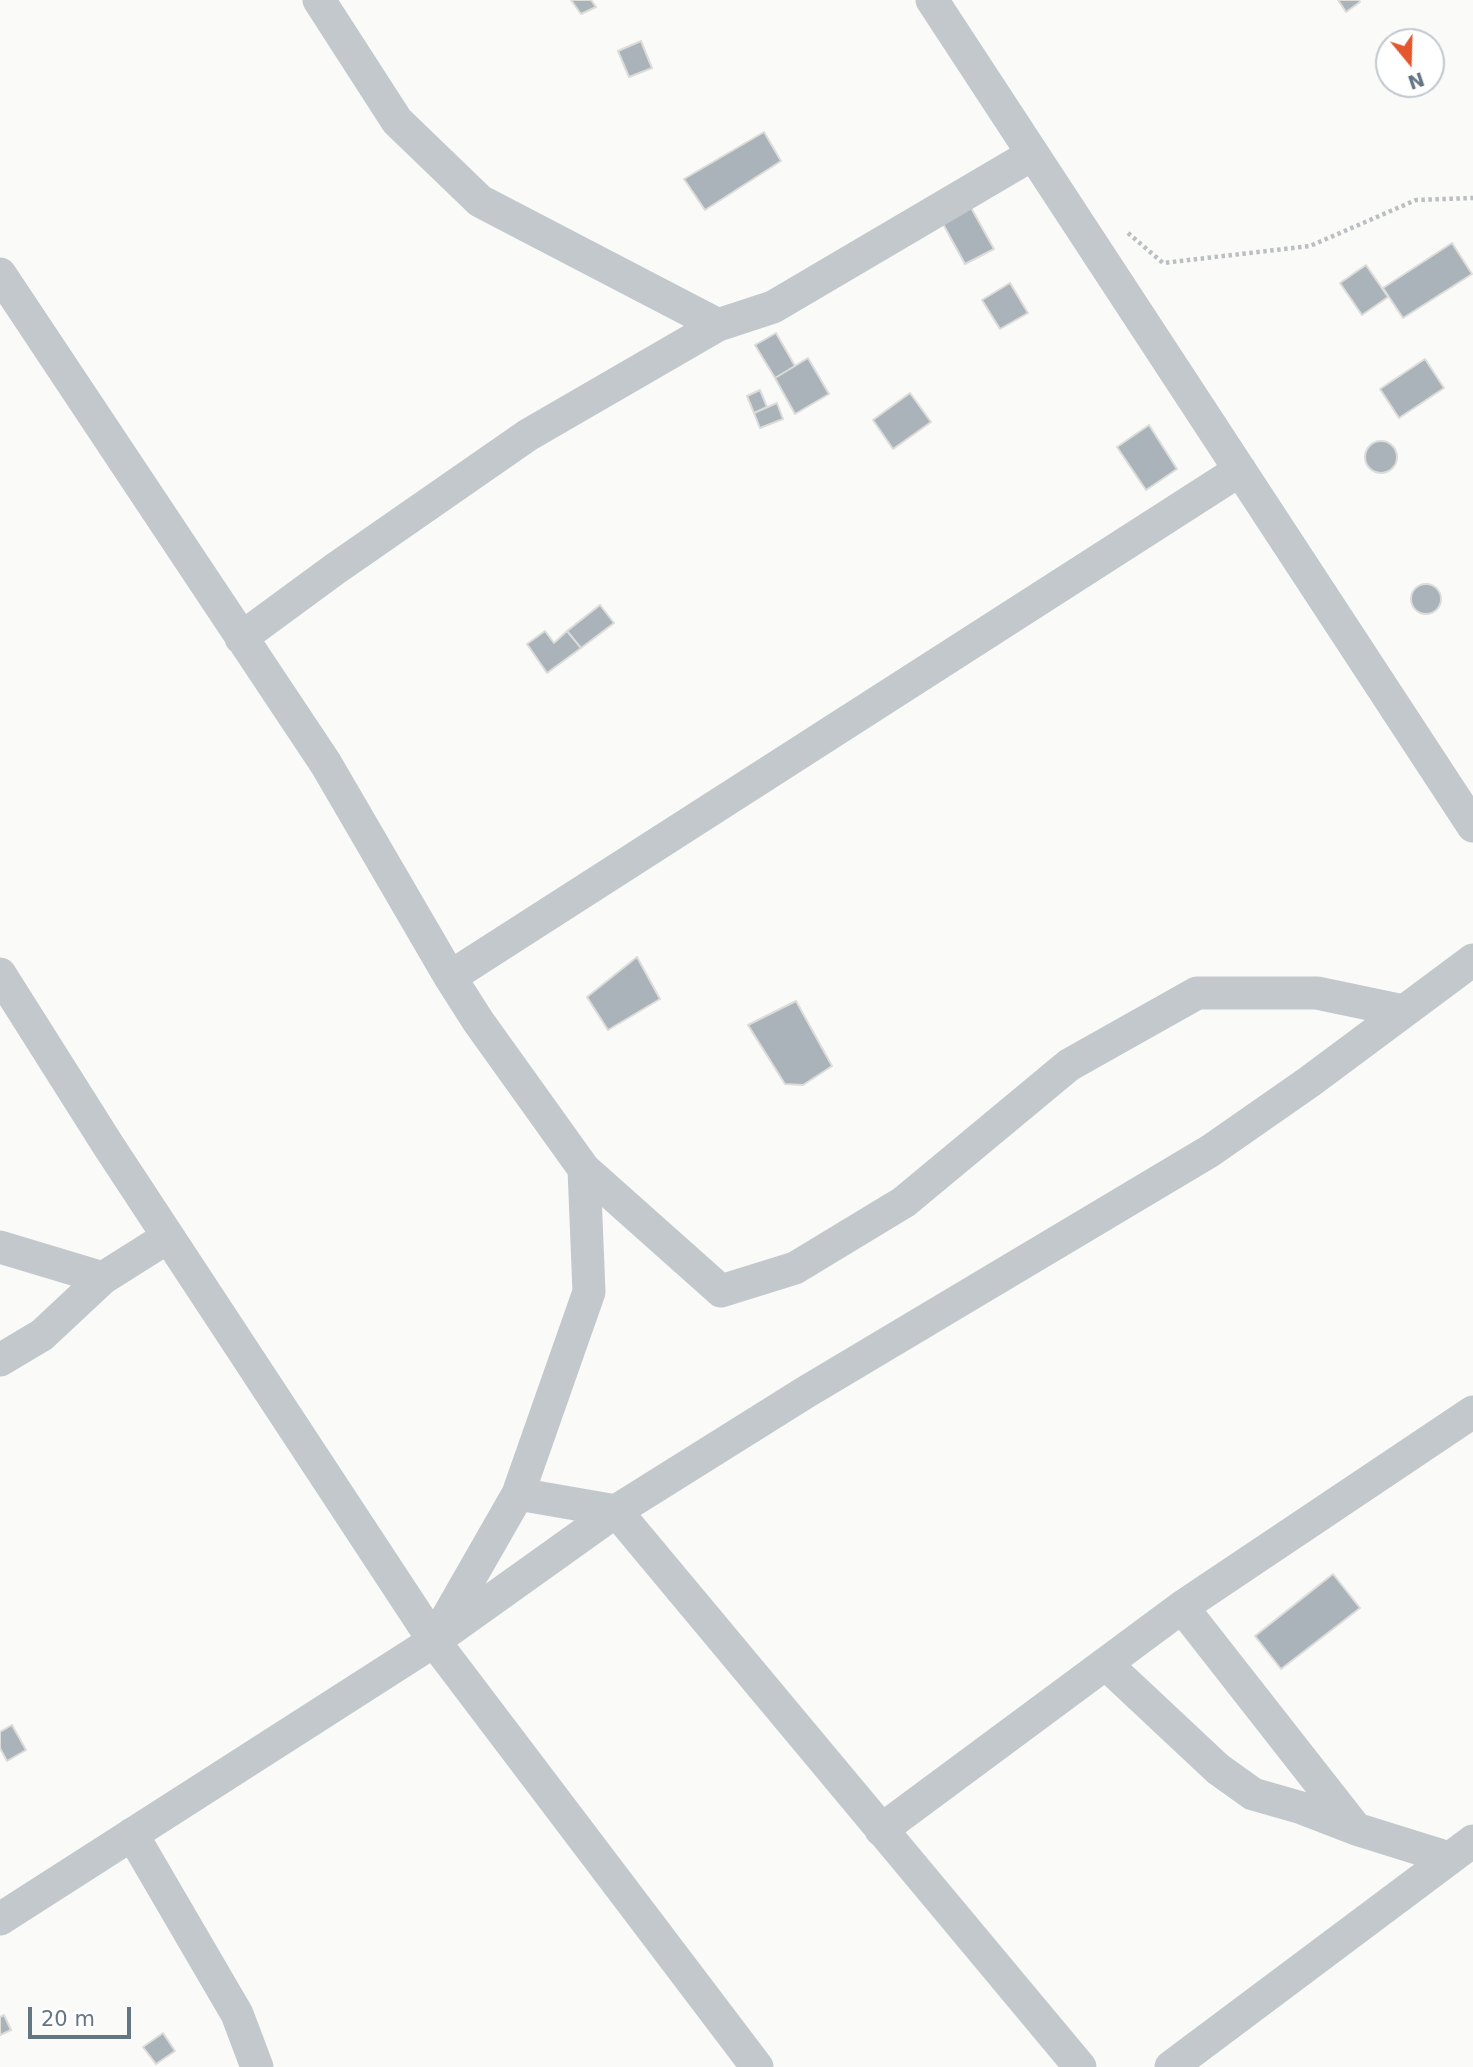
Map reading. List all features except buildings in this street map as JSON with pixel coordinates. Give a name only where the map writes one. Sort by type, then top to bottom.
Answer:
[{"type":"street","points":[[319,0],[397,121],[480,201],[718,325]]},
{"type":"street","points":[[932,0],[1473,826]]},
{"type":"street","points":[[241,638],[528,435],[718,325],[773,307],[1033,154]]},
{"type":"street","points":[[0,274],[326,765],[478,1021],[584,1169],[721,1292],[795,1268],[893,1209],[1069,1065],[1196,993],[1317,993],[1403,1011]]},
{"type":"street","points":[[450,977],[1240,470]]},
{"type":"street","points":[[0,1919],[434,1641],[616,1511],[806,1392],[1210,1151],[1309,1082],[1473,960]]},
{"type":"street","points":[[0,974],[168,1237],[434,1641],[757,2067]]},
{"type":"street","points":[[434,1641],[518,1494],[589,1292],[584,1169]]},
{"type":"street","points":[[0,1360],[42,1335],[103,1278],[168,1237]]},
{"type":"street","points":[[0,1247],[103,1278]]},
{"type":"street","points":[[881,1830],[1182,1607],[1473,1412]]},
{"type":"street","points":[[518,1494],[616,1511],[1080,2067]]},
{"type":"street","points":[[1182,1607],[1356,1829]]},
{"type":"street","points":[[1107,1664],[1219,1769],[1253,1794],[1302,1808],[1356,1829],[1461,1850]]},
{"type":"street","points":[[132,1834],[237,2014],[257,2067]]},
{"type":"street","points":[[1171,2067],[1461,1850]]},
{"type":"path","points":[[1123,229],[1163,262],[1310,246],[1416,200],[1473,198]]}]
